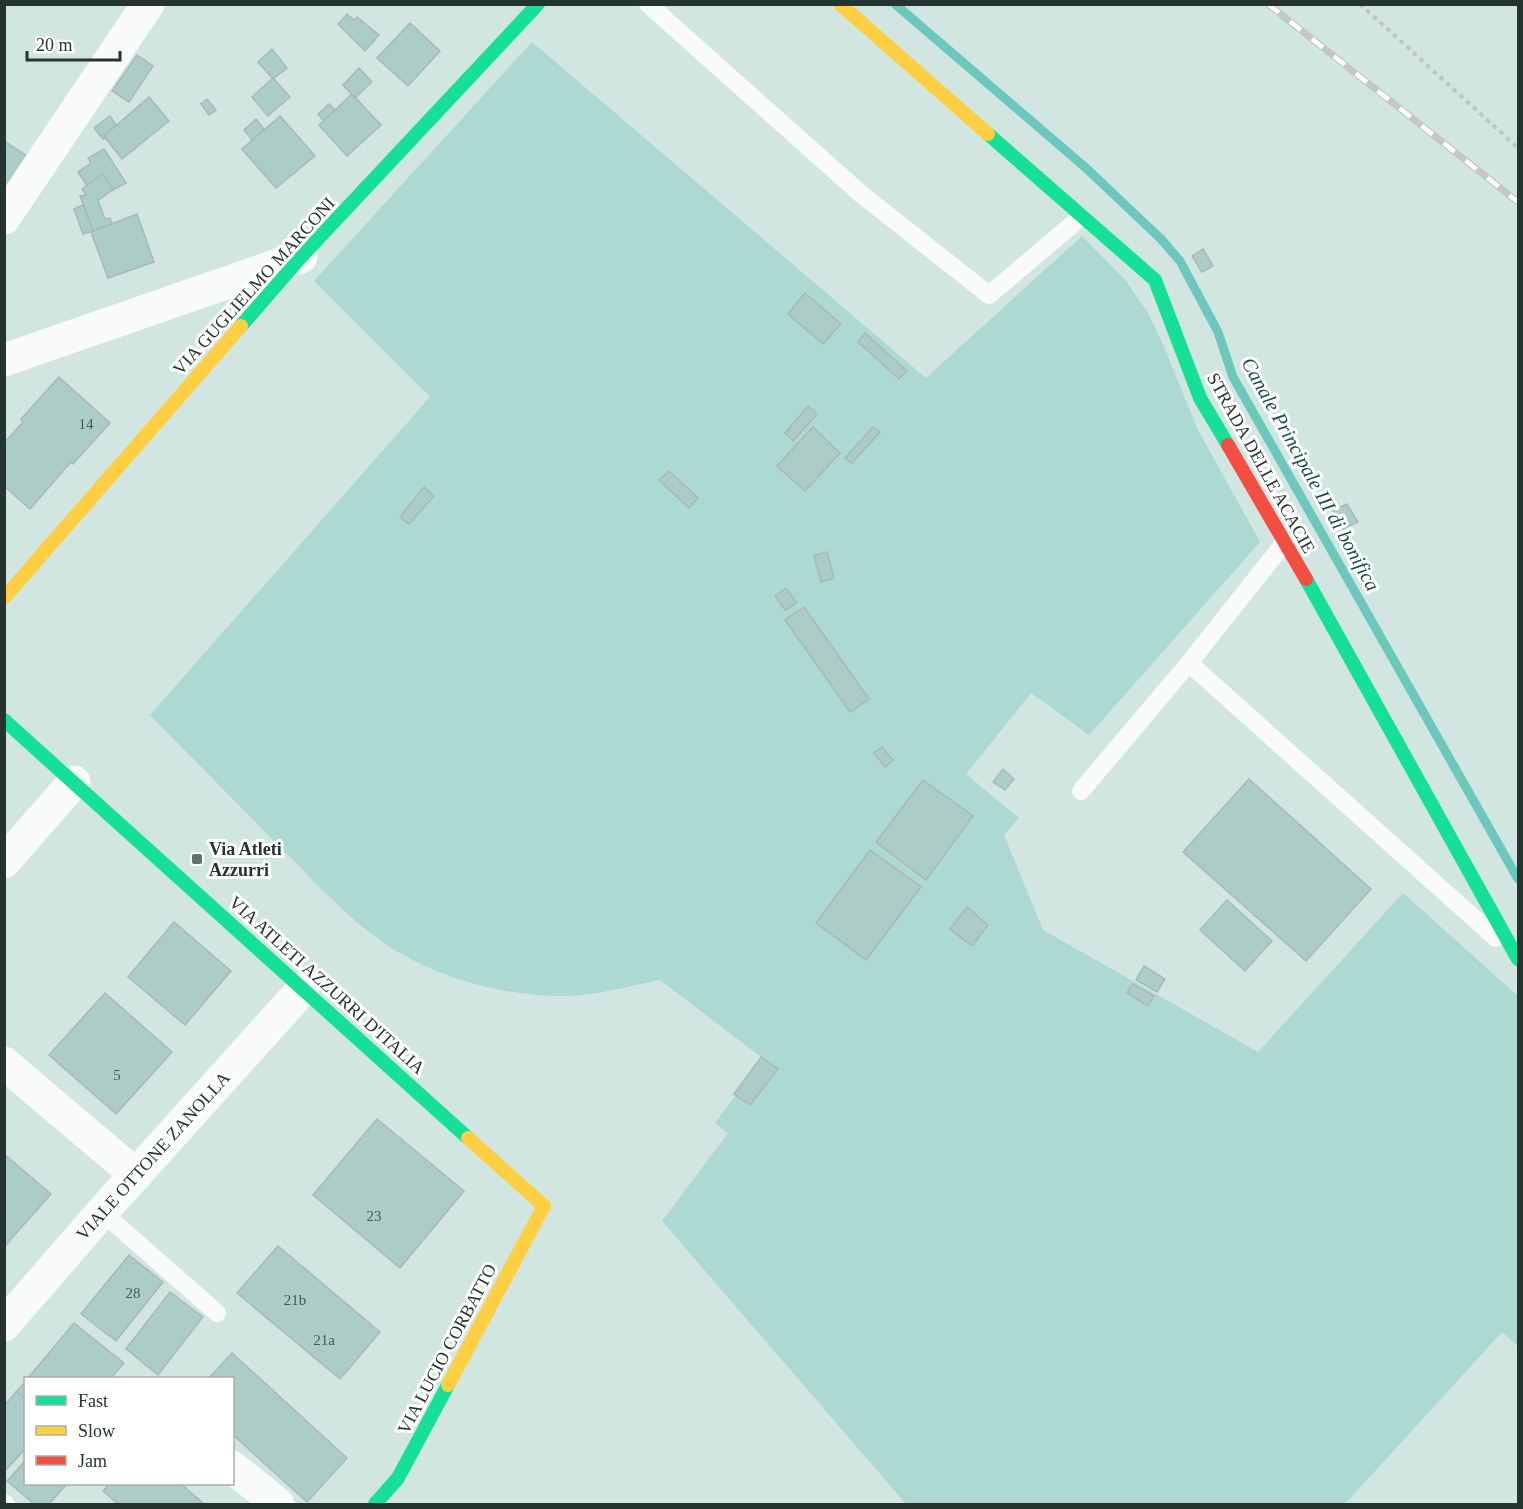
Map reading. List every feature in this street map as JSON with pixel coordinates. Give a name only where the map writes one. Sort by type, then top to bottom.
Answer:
[{"type":"street","points":[[4,218],[148,4]]},
{"type":"street","name":"VIA GUGLIELMO MARCONI","points":[[4,598],[301,256],[538,4]]},
{"type":"street","name":"STRADA DELLE ACACIE","points":[[840,4],[1155,280],[1200,398],[1285,542],[1517,957]]},
{"type":"street","points":[[4,360],[301,256]]},
{"type":"street","name":"VIA ATLETI AZZURRI D'ITALIA","points":[[4,720],[544,1206]]},
{"type":"street","points":[[4,862],[74,782]]},
{"type":"street","name":"VIALE OTTONE ZANOLLA","points":[[4,1325],[102,1212],[303,989]]},
{"type":"street","points":[[4,1063],[135,1175]]},
{"type":"street","name":"VIA LUCIO CORBATTO","points":[[375,1504],[398,1478],[544,1206]]},
{"type":"street","points":[[234,1469],[278,1504]]},
{"type":"lane","points":[[648,4],[861,194],[989,295],[1081,217]]},
{"type":"lane","points":[[1081,791],[1189,663],[1285,542]]},
{"type":"lane","points":[[1189,663],[1517,957]]},
{"type":"lane","points":[[102,1212],[216,1313]]},
{"type":"path","points":[[1360,4],[1518,148]]},
{"type":"shaded area","points":[[532,42],[926,378],[1082,236],[1126,281],[1148,313],[1198,430],[1260,542],[1089,735],[1031,693],[966,774],[1019,818],[1004,835],[1043,930],[1258,1052],[1403,893],[1518,996],[1518,1346],[1502,1332],[1345,1504],[906,1504],[662,1221],[728,1133],[715,1123],[761,1057],[660,980],[583,995],[516,993],[456,978],[400,953],[357,922],[329,896],[150,715],[430,397],[314,281]]},
{"type":"building","points":[[347,14],[354,20],[357,17],[379,35],[365,51],[338,24]]},
{"type":"building","points":[[410,23],[440,51],[408,86],[377,58]]},
{"type":"building","points":[[272,49],[287,68],[273,79],[258,62]]},
{"type":"building","points":[[137,55],[153,66],[129,102],[112,91]]},
{"type":"building","points":[[359,68],[372,82],[355,98],[343,85]]},
{"type":"building","points":[[273,78],[290,97],[268,116],[252,97]]},
{"type":"building","points":[[352,94],[381,125],[347,156],[319,125]]},
{"type":"building","points":[[149,97],[169,121],[122,159],[104,136]]},
{"type":"building","points":[[207,99],[216,110],[209,115],[201,104]]},
{"type":"building","points":[[329,104],[335,110],[323,120],[318,114]]},
{"type":"building","points":[[110,116],[116,125],[103,139],[94,128]]},
{"type":"building","points":[[280,116],[315,156],[276,188],[242,149]]},
{"type":"building","points":[[256,119],[264,129],[252,140],[244,130]]},
{"type":"building","points":[[4,141],[33,160],[4,202]]},
{"type":"building","points":[[104,149],[126,183],[113,190],[103,174],[87,186],[78,172],[91,163],[88,158]]},
{"type":"building","points":[[103,174],[113,190],[98,200],[105,219],[110,218],[112,224],[93,231],[80,196],[86,195],[82,189]]},
{"type":"building","points":[[83,205],[93,231],[83,234],[74,209]]},
{"type":"building","points":[[137,214],[154,262],[108,278],[91,232]]},
{"type":"building","points":[[1203,249],[1213,266],[1202,272],[1192,256]]},
{"type":"building","points":[[805,293],[841,324],[823,344],[788,314]]},
{"type":"building","points":[[865,333],[907,371],[899,379],[858,342]]},
{"type":"building","points":[[59,377],[110,423],[73,464],[71,462],[30,509],[4,486],[4,443],[23,422],[21,419]]},
{"type":"building","points":[[808,406],[817,414],[793,441],[785,433]]},
{"type":"building","points":[[813,427],[840,453],[805,491],[777,466]]},
{"type":"building","points":[[873,427],[880,432],[852,463],[845,458]]},
{"type":"building","points":[[669,471],[698,498],[689,508],[659,480]]},
{"type":"building","points":[[424,487],[434,496],[409,524],[400,517]]},
{"type":"building","points":[[1347,504],[1358,522],[1343,529],[1333,510]]},
{"type":"building","points":[[827,552],[834,578],[821,582],[814,556]]},
{"type":"building","points":[[786,588],[797,603],[785,610],[775,596]]},
{"type":"building","points":[[804,607],[869,699],[850,712],[785,620]]},
{"type":"building","points":[[882,747],[893,760],[885,767],[874,753]]},
{"type":"building","points":[[1003,769],[1014,779],[1005,790],[993,782]]},
{"type":"building","points":[[1249,779],[1371,889],[1306,961],[1183,852]]},
{"type":"building","points":[[923,780],[973,816],[926,880],[876,842]]},
{"type":"building","points":[[870,850],[921,887],[866,960],[816,923]]},
{"type":"building","points":[[1227,900],[1272,941],[1245,971],[1200,930]]},
{"type":"building","points":[[967,907],[988,925],[972,946],[950,929]]},
{"type":"building","points":[[174,922],[231,971],[185,1025],[128,977]]},
{"type":"building","points":[[1144,966],[1165,979],[1157,992],[1136,980]]},
{"type":"building","points":[[1132,984],[1154,996],[1148,1006],[1127,993]]},
{"type":"building","points":[[105,993],[172,1052],[116,1114],[49,1055]]},
{"type":"building","points":[[761,1057],[778,1069],[750,1105],[734,1094]]},
{"type":"building","points":[[377,1119],[464,1191],[400,1268],[313,1195]]},
{"type":"building","points":[[4,1154],[51,1194],[4,1247]]},
{"type":"building","points":[[278,1246],[380,1332],[340,1379],[237,1293]]},
{"type":"building","points":[[129,1255],[163,1282],[116,1341],[81,1314]]},
{"type":"building","points":[[170,1292],[203,1317],[158,1375],[126,1349]]},
{"type":"building","points":[[74,1323],[124,1363],[112,1377],[29,1377]]},
{"type":"building","points":[[232,1353],[347,1458],[307,1502],[234,1436],[234,1377],[210,1377]]},
{"type":"building","points":[[24,1383],[24,1398],[16,1392]]},
{"type":"building","points":[[16,1392],[24,1398],[24,1450],[4,1472],[4,1406]]},
{"type":"building","points":[[24,1462],[24,1485],[66,1485],[49,1504],[34,1504],[7,1481]]},
{"type":"building","points":[[108,1485],[182,1485],[204,1504],[118,1504],[103,1491]]},
{"type":"waterway","name":"Canale Principale III di bonifica","points":[[895,4],[1086,168],[1161,239],[1180,261],[1218,332],[1233,377],[1518,879]]},
{"type":"railway","points":[[1268,4],[1518,202]]},
{"type":"traffic: fast","points":[[241,326],[301,257],[538,4]]},
{"type":"traffic: fast","points":[[988,134],[1155,280],[1200,398],[1228,445]]},
{"type":"traffic: fast","points":[[1306,579],[1518,959]]},
{"type":"traffic: fast","points":[[4,720],[468,1138]]},
{"type":"traffic: fast","points":[[375,1504],[398,1478],[448,1385]]},
{"type":"traffic: slow","points":[[840,4],[988,134]]},
{"type":"traffic: slow","points":[[4,598],[241,326]]},
{"type":"traffic: slow","points":[[448,1385],[544,1206],[468,1138]]},
{"type":"traffic: jam","points":[[1228,445],[1306,579]]},
{"type":"place","name":"Via Atleti Azzurri","points":[[197,859]]}]
